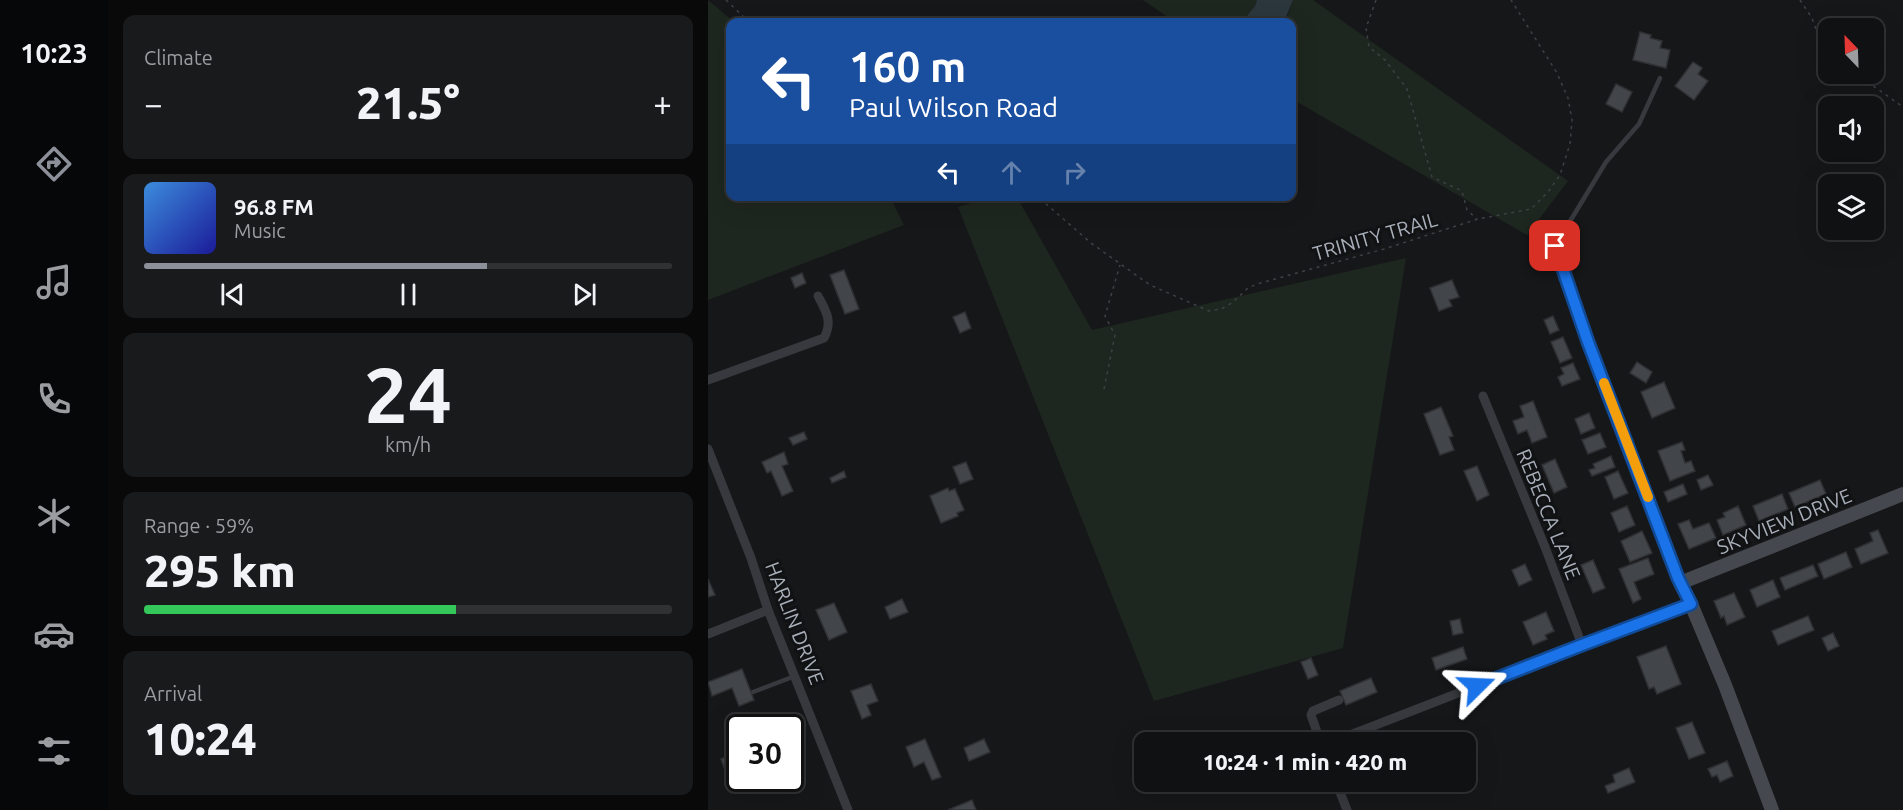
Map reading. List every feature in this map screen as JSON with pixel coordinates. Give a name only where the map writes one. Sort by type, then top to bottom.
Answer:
[{"type":"street","points":[[1555,246],[1588,342],[1680,584],[1691,604],[1727,692],[1772,810]]},
{"type":"street","points":[[708,380],[824,338],[829,322],[818,296]]},
{"type":"street","name":"REBECCA LANE","points":[[1483,396],[1582,645]]},
{"type":"street","name":"HARLIN DRIVE","points":[[708,449],[751,558],[768,610],[848,810]]},
{"type":"street","name":"SKYVIEW DRIVE","points":[[1680,584],[1903,494]]},
{"type":"street","points":[[1358,732],[1691,604]]},
{"type":"street","points":[[708,634],[768,610]]},
{"type":"street","points":[[1317,732],[1311,715],[1313,711],[1339,700]]},
{"type":"street","points":[[1340,792],[1347,810]]},
{"type":"lane","points":[[1555,246],[1606,162],[1639,124],[1660,78]]},
{"type":"lane","points":[[753,692],[795,676]]},
{"type":"path","points":[[726,0],[745,18]]},
{"type":"path","points":[[1376,0],[1366,28],[1369,47],[1385,60],[1407,89],[1432,177],[1462,191],[1467,210],[1478,219]]},
{"type":"path","name":"TRINITY TRAIL","points":[[1042,201],[1091,243],[1150,285],[1209,311],[1221,309],[1232,303],[1248,288],[1257,284],[1395,246],[1478,219],[1531,209],[1548,192],[1560,175],[1570,144],[1572,120],[1568,98],[1557,73],[1511,0]]},
{"type":"path","points":[[1800,0],[1812,18],[1818,35]]},
{"type":"path","points":[[1870,84],[1903,106]]},
{"type":"path","points":[[1104,389],[1114,335],[1105,316],[1120,264]]},
{"type":"shaded area","points":[[708,0],[729,18],[726,18],[726,201],[892,201],[904,225],[708,300]]},
{"type":"shaded area","points":[[1143,0],[1257,0],[1246,18],[1169,18]]},
{"type":"shaded area","points":[[1257,0],[1293,0],[1286,18],[1246,18]]},
{"type":"shaded area","points":[[1293,0],[1313,0],[1568,181],[1527,235],[1296,101],[1296,18],[1286,18]]},
{"type":"shaded area","points":[[977,201],[1019,201],[1092,330],[1406,258],[1343,648],[1154,701],[958,207]]},
{"type":"building","points":[[1640,32],[1662,41],[1660,48],[1670,50],[1666,68],[1633,60]]},
{"type":"building","points":[[1693,62],[1702,68],[1698,74],[1708,81],[1694,100],[1675,86]]},
{"type":"building","points":[[1616,84],[1632,92],[1622,112],[1606,104]]},
{"type":"building","points":[[844,270],[859,309],[845,314],[830,275]]},
{"type":"building","points":[[802,273],[806,283],[795,288],[791,278]]},
{"type":"building","points":[[1452,280],[1459,297],[1449,300],[1452,306],[1439,311],[1430,288]]},
{"type":"building","points":[[965,312],[971,328],[960,333],[953,317]]},
{"type":"building","points":[[1553,316],[1559,330],[1550,334],[1544,320]]},
{"type":"building","points":[[1563,337],[1572,358],[1560,363],[1551,342]]},
{"type":"building","points":[[1637,362],[1652,372],[1646,383],[1630,373]]},
{"type":"building","points":[[1573,363],[1580,379],[1562,386],[1558,377],[1564,374],[1561,368]]},
{"type":"building","points":[[1664,382],[1675,408],[1652,418],[1641,392]]},
{"type":"building","points":[[1533,401],[1547,437],[1532,443],[1527,430],[1518,434],[1513,421],[1524,417],[1520,406]]},
{"type":"building","points":[[1441,407],[1453,436],[1449,437],[1454,450],[1440,455],[1424,414]]},
{"type":"building","points":[[1589,413],[1595,428],[1581,434],[1575,419]]},
{"type":"building","points":[[804,432],[807,439],[793,445],[789,438]]},
{"type":"building","points":[[1600,433],[1606,447],[1588,454],[1582,440]]},
{"type":"building","points":[[1682,442],[1685,450],[1681,451],[1685,463],[1691,461],[1695,471],[1670,481],[1658,451]]},
{"type":"building","points":[[784,452],[788,464],[782,466],[793,491],[782,496],[771,471],[767,473],[762,462]]},
{"type":"building","points":[[1611,456],[1615,467],[1592,476],[1589,470],[1595,468],[1593,464]]},
{"type":"building","points":[[1555,459],[1567,487],[1554,493],[1542,465]]},
{"type":"building","points":[[966,462],[973,479],[960,484],[953,467]]},
{"type":"building","points":[[1477,466],[1489,495],[1477,501],[1464,471]]},
{"type":"building","points":[[844,471],[846,477],[832,483],[830,478]]},
{"type":"building","points":[[1618,471],[1628,493],[1614,499],[1605,477]]},
{"type":"building","points":[[1708,475],[1713,485],[1701,490],[1697,480]]},
{"type":"building","points":[[1820,480],[1826,494],[1795,507],[1789,493]]},
{"type":"building","points":[[1683,484],[1687,494],[1668,502],[1664,492]]},
{"type":"building","points":[[948,488],[949,491],[955,489],[964,510],[957,513],[958,516],[941,523],[930,496]]},
{"type":"building","points":[[1782,494],[1788,509],[1759,521],[1753,506]]},
{"type":"building","points":[[1627,506],[1635,525],[1619,532],[1611,513]]},
{"type":"building","points":[[1738,506],[1746,525],[1723,535],[1717,520],[1725,517],[1723,513]]},
{"type":"building","points":[[1689,520],[1693,529],[1709,523],[1716,538],[1689,549],[1678,524]]},
{"type":"building","points":[[1878,530],[1888,553],[1861,564],[1855,549],[1873,541],[1870,533]]},
{"type":"building","points":[[1642,531],[1652,553],[1630,562],[1621,541]]},
{"type":"building","points":[[1846,552],[1852,567],[1824,579],[1818,564]]},
{"type":"building","points":[[1648,558],[1654,574],[1634,582],[1641,599],[1633,603],[1619,569]]},
{"type":"building","points":[[1593,560],[1605,588],[1593,593],[1581,565]]},
{"type":"building","points":[[1525,564],[1532,580],[1519,586],[1512,570]]},
{"type":"building","points":[[1813,565],[1818,576],[1785,590],[1780,578]]},
{"type":"building","points":[[708,579],[715,595],[708,597]]},
{"type":"building","points":[[1773,580],[1780,597],[1757,607],[1750,590]]},
{"type":"building","points":[[1734,593],[1745,617],[1727,625],[1724,616],[1721,618],[1714,601]]},
{"type":"building","points":[[902,599],[908,612],[890,619],[885,607]]},
{"type":"building","points":[[834,603],[847,632],[829,640],[816,610]]},
{"type":"building","points":[[1546,612],[1554,631],[1545,635],[1547,639],[1533,645],[1523,622]]},
{"type":"building","points":[[1808,616],[1814,630],[1778,645],[1772,631]]},
{"type":"building","points":[[1460,619],[1463,633],[1453,635],[1450,621]]},
{"type":"building","points":[[1833,633],[1839,646],[1828,651],[1822,638]]},
{"type":"building","points":[[1666,646],[1681,684],[1657,694],[1654,687],[1649,689],[1637,657]]},
{"type":"building","points":[[1463,647],[1467,659],[1436,670],[1432,658]]},
{"type":"building","points":[[1311,658],[1318,675],[1308,679],[1301,662]]},
{"type":"building","points":[[742,669],[754,700],[739,706],[732,688],[712,696],[708,682]]},
{"type":"building","points":[[1371,678],[1377,692],[1346,705],[1340,691]]},
{"type":"building","points":[[871,684],[878,701],[867,705],[871,715],[862,719],[851,691]]},
{"type":"building","points":[[1692,722],[1705,753],[1689,759],[1676,728]]},
{"type":"building","points":[[925,739],[941,777],[932,780],[924,762],[914,767],[906,747]]},
{"type":"building","points":[[984,739],[990,752],[969,761],[964,748]]},
{"type":"building","points":[[726,757],[726,770],[725,770],[721,759]]},
{"type":"building","points":[[1727,761],[1733,776],[1720,782],[1717,775],[1712,777],[1708,769]]},
{"type":"building","points":[[1629,768],[1635,782],[1608,793],[1605,786],[1615,782],[1613,775]]},
{"type":"building","points":[[972,800],[976,810],[948,810]]},
{"type":"slow traffic","points":[[1604,383],[1648,497]]},
{"type":"route","points":[[1477,686],[1691,604],[1678,578],[1588,342],[1555,246]]}]
